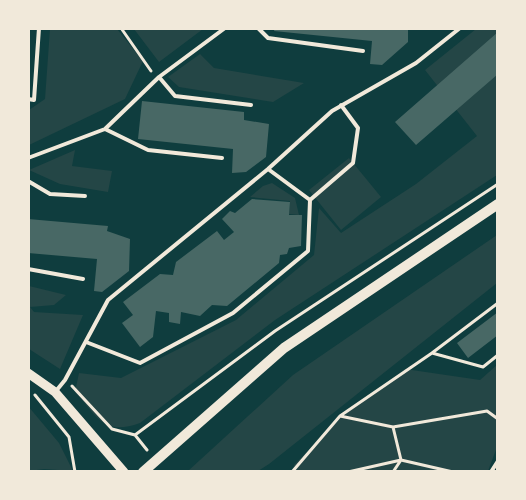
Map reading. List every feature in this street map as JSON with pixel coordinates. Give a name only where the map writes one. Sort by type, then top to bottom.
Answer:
[{"type":"main road","points":[[143,471],[284,348],[498,204]]},
{"type":"street","points":[[28,373],[55,392],[124,471]]},
{"type":"lane","points":[[28,99],[34,100],[39,28]]},
{"type":"lane","points":[[28,158],[105,129],[158,78],[225,28]]},
{"type":"lane","points":[[258,28],[268,38],[363,51]]},
{"type":"lane","points":[[55,392],[66,380],[108,300],[268,169],[341,105],[416,63],[460,28]]},
{"type":"lane","points":[[158,78],[175,96],[251,105]]},
{"type":"lane","points":[[86,342],[140,363],[233,313],[308,251],[310,200],[353,163],[358,128],[341,105]]},
{"type":"lane","points":[[105,129],[148,150],[222,158]]},
{"type":"lane","points":[[268,169],[310,200]]},
{"type":"lane","points":[[28,182],[50,194],[85,196]]},
{"type":"lane","points":[[28,269],[83,279]]},
{"type":"lane","points":[[491,471],[498,461]]},
{"type":"path","points":[[122,28],[158,78]]},
{"type":"path","points":[[66,380],[112,429],[135,435],[274,331],[498,184]]},
{"type":"path","points":[[292,471],[340,416],[432,354],[498,303]]},
{"type":"path","points":[[432,354],[483,367],[498,355]]},
{"type":"path","points":[[29,387],[69,436],[75,471]]},
{"type":"path","points":[[340,416],[393,427],[487,411],[498,419]]},
{"type":"path","points":[[393,427],[400,460],[393,471]]},
{"type":"path","points":[[348,471],[400,460],[453,471]]},
{"type":"shaded area","points":[[50,29],[117,29],[143,61],[125,99],[29,145],[29,110],[45,99]]},
{"type":"shaded area","points":[[134,29],[203,29],[159,62]]},
{"type":"shaded area","points":[[476,29],[497,29],[497,175],[275,320],[140,423],[117,427],[102,422],[75,392],[79,373],[121,378],[236,320],[314,255],[319,208],[341,233],[416,184],[477,136],[425,70]]},
{"type":"shaded area","points":[[200,54],[214,68],[304,83],[273,102],[179,87],[168,77]]},
{"type":"shaded area","points":[[75,150],[72,166],[112,171],[108,192],[60,184],[29,170]]},
{"type":"shaded area","points":[[349,158],[381,197],[341,230],[309,190]]},
{"type":"shaded area","points":[[272,183],[295,198],[299,215],[289,214],[290,201],[250,197],[263,186]]},
{"type":"shaded area","points":[[497,235],[497,283],[269,464],[258,471],[188,471],[293,375]]},
{"type":"shaded area","points":[[29,286],[66,295],[54,305],[30,307],[34,312],[83,315],[60,369],[29,349]]},
{"type":"shaded area","points":[[497,365],[497,447],[488,471],[296,472],[294,465],[343,416],[405,369],[480,380]]},
{"type":"shaded area","points":[[28,406],[59,443],[73,471],[44,469],[29,471]]},
{"type":"building","points":[[275,28],[408,28],[408,42],[382,65],[370,64],[372,41],[274,31]]},
{"type":"building","points":[[498,32],[498,74],[416,145],[395,122]]},
{"type":"building","points":[[142,101],[244,112],[244,120],[269,124],[266,157],[246,172],[232,173],[233,149],[138,139]]},
{"type":"building","points":[[252,199],[290,202],[289,215],[302,215],[301,246],[289,248],[287,254],[280,255],[279,263],[227,306],[212,305],[200,316],[181,312],[180,324],[169,322],[169,313],[156,311],[153,337],[140,347],[122,323],[133,315],[123,302],[160,274],[173,275],[176,262],[217,231],[224,240],[234,232],[222,219],[230,211],[235,213]]},
{"type":"building","points":[[28,219],[108,226],[107,231],[130,239],[129,271],[102,292],[94,291],[97,259],[28,253]]},
{"type":"building","points":[[498,312],[498,335],[468,358],[457,343]]}]
